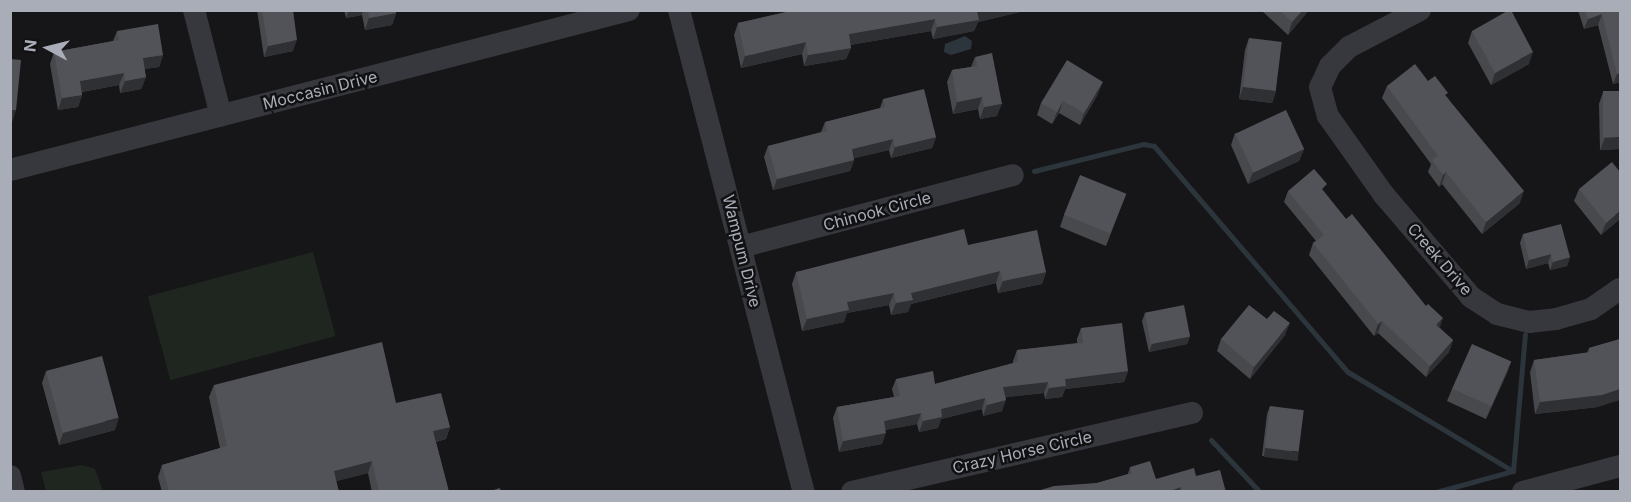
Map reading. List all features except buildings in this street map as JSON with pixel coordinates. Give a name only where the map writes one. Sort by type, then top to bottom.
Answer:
[{"type":"street","points":[[194,10],[221,116]]},
{"type":"street","name":"Moccasin Drive","points":[[10,170],[629,10]]},
{"type":"street","name":"Wampum Drive","points":[[679,10],[804,492]]},
{"type":"street","name":"Creek Drive","points":[[1420,10],[1349,47],[1330,66],[1320,87],[1328,116],[1384,195],[1471,297],[1497,314],[1529,322],[1591,309],[1620,289]]},
{"type":"street","name":"Chinook Circle","points":[[741,247],[1013,175]]},
{"type":"street","name":"Crazy Horse Circle","points":[[852,492],[1192,413]]},
{"type":"street","points":[[1523,492],[1620,466]]},
{"type":"street","points":[[10,476],[14,492]]},
{"type":"shaded area","points":[[965,36],[972,41],[971,49],[951,55],[944,52],[945,44]]},
{"type":"shaded area","points":[[313,252],[336,336],[170,380],[148,296]]},
{"type":"shaded area","points":[[82,465],[95,469],[103,491],[46,491],[41,472]]},
{"type":"waterway","points":[[1034,171],[1143,144],[1154,146],[1348,372],[1513,471]]},
{"type":"waterway","points":[[1513,471],[1525,335]]},
{"type":"waterway","points":[[1211,440],[1260,492]]},
{"type":"waterway","points":[[1436,492],[1513,471]]}]
